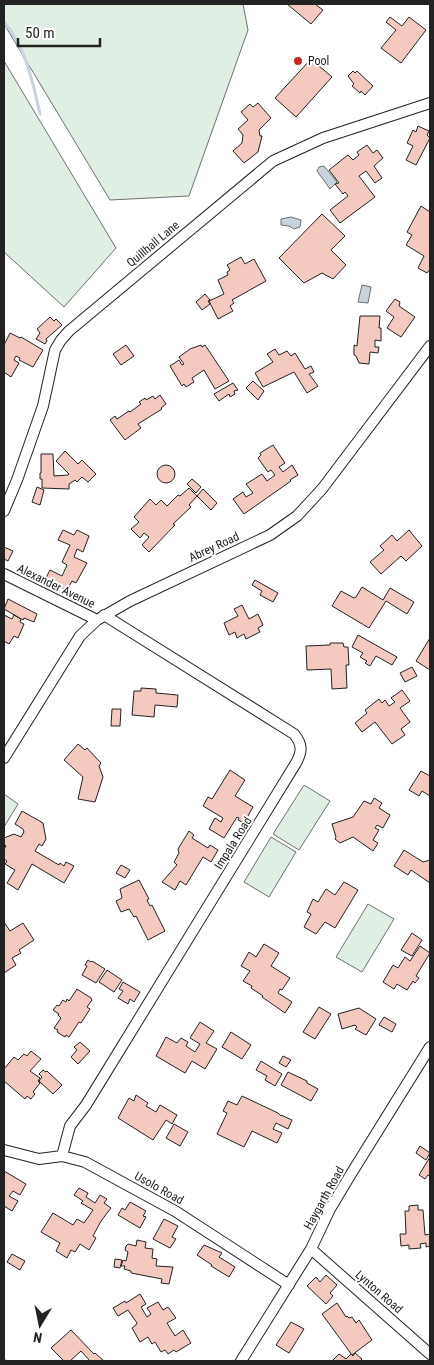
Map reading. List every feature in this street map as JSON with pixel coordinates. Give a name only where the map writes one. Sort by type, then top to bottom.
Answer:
[{"type":"street","name":"Quillhall Lane","points":[[4,511],[44,406],[55,350],[69,331],[273,161],[323,138],[430,103]]},
{"type":"street","name":"Abrey Road","points":[[4,758],[80,636],[100,618],[130,601],[258,541],[288,524],[308,505],[327,482],[430,346]]},
{"type":"street","name":"Alexander Avenue","points":[[4,574],[100,618]]},
{"type":"street","name":"Impala Road","points":[[62,1156],[70,1126],[96,1088],[301,752],[300,742],[294,734],[100,618]]},
{"type":"street","name":"Haygarth Road","points":[[241,1361],[289,1285],[339,1195],[430,1047]]},
{"type":"street","name":"Usolo Road","points":[[4,1150],[39,1159],[62,1156],[85,1162],[176,1211],[289,1285]]},
{"type":"street","name":"Lynton Road","points":[[311,1248],[430,1354]]},
{"type":"green space","points":[[4,4],[243,4],[248,30],[189,196],[110,200],[4,24]]},
{"type":"green space","points":[[4,61],[116,248],[64,307],[4,252]]},
{"type":"green space","points":[[304,785],[330,801],[299,850],[273,834]]},
{"type":"green space","points":[[4,794],[18,804],[4,827]]},
{"type":"green space","points":[[271,837],[296,852],[269,897],[244,882]]},
{"type":"green space","points":[[368,904],[394,919],[362,972],[336,957]]},
{"type":"shaded area","points":[[324,166],[337,182],[330,189],[317,171],[319,167]]},
{"type":"shaded area","points":[[291,217],[301,220],[300,227],[294,229],[281,225],[281,219]]},
{"type":"shaded area","points":[[362,285],[371,287],[368,303],[358,302]]},
{"type":"building","points":[[287,4],[315,4],[323,10],[311,24]]},
{"type":"building","points":[[390,17],[402,26],[409,17],[426,30],[401,63],[381,48],[396,30],[386,22]]},
{"type":"building","points":[[311,59],[332,77],[296,117],[275,98]]},
{"type":"building","points":[[353,71],[355,73],[357,71],[373,86],[365,95],[352,86],[354,84],[348,76]]},
{"type":"building","points":[[258,103],[271,118],[259,130],[260,136],[262,136],[258,152],[244,163],[233,151],[242,143],[243,135],[238,129],[248,120],[241,112],[250,104],[253,107]]},
{"type":"building","points":[[418,126],[429,131],[427,135],[430,138],[416,165],[406,160],[413,146],[407,143],[413,130],[416,132]]},
{"type":"building","points":[[367,145],[373,153],[377,150],[383,158],[374,166],[382,178],[375,183],[366,171],[359,176],[375,197],[340,223],[330,210],[348,196],[345,192],[343,194],[335,184],[339,183],[329,170],[348,155],[353,160],[359,155],[357,152]]},
{"type":"building","points":[[421,206],[430,212],[430,269],[427,273],[418,268],[424,256],[406,245],[412,235],[407,232]]},
{"type":"building","points":[[322,214],[345,236],[331,250],[346,265],[333,279],[322,273],[304,283],[279,258]]},
{"type":"building","points":[[241,257],[245,264],[254,259],[266,281],[232,300],[234,303],[230,306],[233,311],[218,319],[209,301],[224,294],[218,280],[228,275],[227,272],[230,270],[227,265]]},
{"type":"building","points":[[205,294],[210,300],[208,301],[210,304],[202,310],[196,302]]},
{"type":"building","points":[[395,299],[400,302],[399,306],[415,317],[401,337],[387,328],[394,317],[386,311]]},
{"type":"building","points":[[360,316],[380,316],[381,341],[375,340],[375,347],[379,347],[378,353],[370,352],[369,364],[359,363],[354,355],[354,345],[357,346]]},
{"type":"building","points":[[50,317],[54,321],[56,319],[62,325],[46,339],[45,344],[36,339],[40,333],[37,329]]},
{"type":"building","points":[[10,333],[43,350],[33,367],[19,360],[20,358],[16,356],[14,360],[19,363],[11,377],[4,372],[4,345]]},
{"type":"building","points":[[126,345],[134,356],[121,365],[113,354]]},
{"type":"building","points":[[201,345],[202,347],[205,345],[229,381],[215,389],[204,370],[192,378],[194,382],[186,387],[184,384],[182,386],[170,366],[179,360],[182,365],[184,364],[179,357],[190,349]]},
{"type":"building","points":[[275,349],[279,355],[287,351],[291,356],[295,353],[305,369],[311,366],[314,372],[309,374],[318,386],[307,393],[294,372],[263,387],[255,373],[273,362],[267,354]]},
{"type":"building","points":[[253,381],[264,391],[258,400],[246,388]]},
{"type":"building","points":[[233,383],[238,390],[234,391],[235,394],[230,397],[229,394],[219,401],[214,394]]},
{"type":"building","points":[[160,395],[166,404],[162,409],[138,424],[141,428],[125,440],[110,420],[115,416],[117,419],[130,412],[141,404],[139,402],[145,398],[146,400],[153,396],[155,399]]},
{"type":"building","points":[[273,445],[285,463],[279,467],[283,472],[292,465],[298,475],[244,514],[233,499],[243,492],[246,497],[253,493],[246,484],[262,474],[267,481],[275,475],[271,470],[268,472],[258,458],[261,455],[260,453]]},
{"type":"building","points":[[65,451],[78,464],[82,460],[96,474],[88,482],[82,477],[77,482],[75,480],[69,484],[69,489],[42,488],[42,479],[40,479],[41,454],[53,454],[54,476],[68,475],[56,461]]},
{"type":"building","points":[[166,465],[172,468],[175,474],[172,480],[166,483],[160,480],[157,474],[160,468]]},
{"type":"building","points":[[192,479],[201,487],[196,493],[187,484]]},
{"type":"building","points":[[37,487],[44,490],[40,505],[32,502]]},
{"type":"building","points":[[189,488],[197,496],[189,505],[191,507],[173,524],[175,525],[149,552],[142,545],[149,537],[144,533],[140,538],[131,529],[139,522],[134,517],[150,499],[156,505],[161,500],[167,506],[178,495],[180,496]]},
{"type":"building","points":[[203,489],[217,503],[211,510],[197,496]]},
{"type":"building","points":[[63,530],[74,535],[77,530],[89,536],[83,552],[77,549],[74,557],[87,563],[76,583],[72,581],[67,590],[45,580],[50,570],[62,576],[67,565],[62,562],[70,545],[58,540]]},
{"type":"building","points":[[409,530],[422,546],[406,561],[401,556],[381,574],[370,562],[384,550],[380,546],[392,535],[397,541]]},
{"type":"building","points":[[4,547],[13,551],[8,561],[4,559]]},
{"type":"building","points":[[255,580],[278,593],[273,602],[260,595],[262,591],[252,585]]},
{"type":"building","points":[[362,587],[383,600],[390,588],[414,602],[407,614],[386,601],[369,628],[332,606],[341,591],[354,598]]},
{"type":"building","points":[[8,599],[37,614],[34,622],[24,618],[23,620],[4,609]]},
{"type":"building","points":[[242,605],[249,619],[258,614],[263,625],[258,628],[260,632],[246,639],[244,634],[237,638],[235,632],[229,635],[224,623],[238,616],[234,609]]},
{"type":"building","points":[[4,615],[12,619],[14,615],[21,619],[20,622],[24,624],[18,638],[14,636],[9,644],[4,641]]},
{"type":"building","points":[[358,635],[397,657],[392,665],[376,656],[370,666],[365,663],[367,661],[360,657],[363,653],[352,647]]},
{"type":"building","points":[[430,638],[430,670],[416,661]]},
{"type":"building","points":[[330,643],[343,643],[344,647],[348,647],[349,665],[346,665],[347,688],[332,689],[331,669],[307,670],[306,646],[330,645]]},
{"type":"building","points":[[412,667],[417,676],[405,682],[400,673]]},
{"type":"building","points":[[141,688],[156,689],[156,693],[178,695],[177,707],[155,705],[154,717],[132,715],[134,691],[141,691]]},
{"type":"building","points":[[402,690],[410,701],[400,708],[410,722],[401,729],[405,735],[392,744],[375,722],[362,732],[355,723],[367,713],[365,710],[379,699],[382,703],[385,700],[389,706],[395,702],[391,698]]},
{"type":"building","points":[[112,709],[121,709],[120,726],[111,726]]},
{"type":"building","points":[[78,744],[85,750],[87,748],[101,763],[99,766],[103,777],[95,802],[78,799],[83,777],[64,760]]},
{"type":"building","points":[[230,770],[245,780],[235,796],[253,807],[244,823],[238,820],[239,818],[237,817],[224,838],[209,829],[215,818],[221,822],[223,818],[203,806],[208,797],[212,799]]},
{"type":"building","points":[[421,771],[430,776],[430,796],[422,791],[419,796],[409,790]]},
{"type":"building","points":[[374,798],[382,803],[379,808],[390,815],[383,828],[377,825],[375,828],[379,830],[373,840],[378,843],[373,851],[353,837],[340,843],[335,839],[332,824],[353,817],[364,801],[371,804]]},
{"type":"building","points":[[22,811],[43,823],[46,839],[42,846],[39,844],[35,851],[59,865],[60,863],[64,866],[66,862],[74,866],[64,883],[32,864],[18,890],[7,883],[15,870],[5,864],[7,861],[4,859],[4,849],[6,846],[4,838],[14,834],[21,837],[24,832],[23,829],[15,824]]},
{"type":"building","points":[[189,831],[194,835],[192,838],[208,848],[210,845],[218,850],[211,862],[203,857],[186,885],[180,881],[175,890],[162,882],[177,865],[174,862],[179,853],[178,849]]},
{"type":"building","points":[[404,850],[423,862],[430,860],[430,883],[411,870],[408,875],[394,866]]},
{"type":"building","points":[[121,865],[130,870],[125,878],[116,873]]},
{"type":"building","points":[[139,880],[149,899],[147,900],[150,906],[152,905],[165,931],[148,940],[136,916],[134,917],[129,909],[121,912],[116,901],[122,898],[120,889]]},
{"type":"building","points":[[344,882],[358,890],[335,928],[325,922],[316,934],[304,927],[311,914],[307,912],[313,899],[318,902],[326,889],[335,895]]},
{"type":"building","points":[[4,922],[10,931],[23,923],[34,940],[19,950],[21,953],[12,958],[16,965],[4,973]]},
{"type":"building","points":[[412,933],[422,940],[412,956],[401,950]]},
{"type":"building","points":[[264,944],[279,953],[271,966],[290,978],[278,993],[292,1002],[285,1013],[243,981],[250,971],[241,966],[249,952],[256,957]]},
{"type":"building","points":[[420,946],[430,953],[416,976],[419,978],[415,983],[413,981],[407,990],[397,984],[394,989],[383,982],[393,965],[398,968],[405,957],[410,961]]},
{"type":"building","points":[[88,960],[105,969],[96,983],[82,975]]},
{"type":"building","points":[[107,970],[122,980],[114,992],[99,982]]},
{"type":"building","points":[[123,982],[140,992],[134,1002],[130,999],[128,1004],[118,998],[123,991],[119,989]]},
{"type":"building","points":[[77,989],[91,998],[92,1000],[87,1007],[90,1009],[69,1037],[66,1035],[65,1037],[54,1028],[61,1018],[53,1010],[63,1000],[66,1002],[67,999],[69,1001]]},
{"type":"building","points":[[319,1007],[331,1014],[315,1039],[303,1032]]},
{"type":"building","points":[[359,1008],[376,1019],[366,1035],[355,1029],[357,1027],[355,1025],[342,1029],[338,1014]]},
{"type":"building","points":[[384,1017],[396,1024],[392,1032],[379,1025]]},
{"type":"building","points":[[200,1022],[214,1031],[206,1043],[217,1049],[205,1069],[192,1061],[185,1073],[156,1056],[166,1037],[177,1043],[181,1038],[188,1042],[186,1046],[195,1052],[200,1044],[190,1038]]},
{"type":"building","points":[[231,1032],[251,1045],[242,1059],[222,1047]]},
{"type":"building","points":[[80,1042],[90,1051],[78,1064],[71,1057],[77,1050],[74,1047]]},
{"type":"building","points":[[31,1051],[41,1059],[30,1071],[40,1078],[38,1081],[40,1083],[33,1092],[35,1094],[31,1099],[27,1096],[25,1099],[4,1081],[4,1069],[14,1057],[18,1060],[24,1054],[27,1056]]},
{"type":"building","points":[[283,1056],[291,1060],[286,1067],[279,1063]]},
{"type":"building","points":[[261,1061],[282,1074],[275,1086],[265,1080],[267,1076],[256,1070]]},
{"type":"building","points":[[43,1070],[47,1071],[62,1085],[53,1094],[39,1081],[42,1077],[39,1074]]},
{"type":"building","points":[[288,1072],[307,1081],[307,1083],[318,1089],[311,1101],[281,1085]]},
{"type":"building","points":[[136,1095],[148,1103],[146,1106],[156,1112],[160,1105],[177,1115],[172,1124],[166,1120],[153,1140],[118,1118],[129,1098],[134,1101]]},
{"type":"building","points":[[242,1096],[292,1120],[288,1129],[276,1123],[273,1129],[282,1133],[277,1143],[252,1131],[244,1147],[217,1134],[227,1113],[223,1111],[228,1101],[237,1105]]},
{"type":"building","points":[[174,1124],[188,1132],[180,1146],[166,1138]]},
{"type":"building","points":[[420,1146],[430,1153],[426,1160],[416,1153]]},
{"type":"building","points":[[430,1157],[430,1176],[428,1175],[425,1179],[419,1175]]},
{"type":"building","points":[[4,1171],[26,1184],[20,1195],[13,1191],[9,1196],[18,1201],[12,1211],[4,1206]]},
{"type":"building","points":[[79,1188],[88,1193],[86,1197],[95,1203],[100,1195],[107,1199],[104,1203],[111,1208],[93,1236],[96,1238],[89,1250],[80,1244],[75,1252],[71,1250],[67,1258],[56,1251],[60,1243],[41,1232],[53,1213],[73,1225],[77,1219],[84,1223],[93,1210],[81,1203],[83,1201],[74,1195]]},
{"type":"building","points":[[130,1202],[146,1211],[143,1216],[146,1217],[140,1228],[118,1215],[122,1208],[125,1210]]},
{"type":"building","points":[[418,1205],[418,1210],[423,1210],[425,1235],[430,1234],[430,1246],[426,1247],[426,1243],[420,1244],[421,1248],[409,1249],[409,1245],[401,1246],[400,1234],[406,1234],[405,1211],[409,1211],[409,1206]]},
{"type":"building","points":[[164,1219],[178,1226],[172,1237],[176,1239],[170,1248],[153,1239]]},
{"type":"building","points":[[137,1240],[146,1242],[145,1248],[153,1249],[152,1258],[157,1259],[156,1266],[173,1267],[169,1284],[161,1283],[162,1279],[131,1273],[131,1271],[124,1269],[125,1266],[121,1266],[123,1260],[126,1261],[128,1252],[125,1250],[126,1246],[128,1244],[136,1246]]},
{"type":"building","points":[[204,1245],[222,1253],[219,1257],[235,1267],[229,1277],[197,1255]]},
{"type":"building","points":[[12,1254],[25,1261],[20,1270],[7,1262]]},
{"type":"building","points":[[115,1259],[122,1260],[120,1268],[114,1267]]},
{"type":"building","points":[[326,1275],[337,1285],[330,1293],[333,1296],[326,1304],[307,1286],[316,1277],[320,1282]]},
{"type":"building","points":[[140,1294],[146,1304],[141,1307],[147,1317],[151,1314],[147,1308],[158,1302],[163,1310],[168,1307],[176,1318],[167,1323],[175,1336],[183,1330],[191,1343],[176,1352],[174,1350],[168,1354],[165,1350],[161,1352],[155,1342],[152,1344],[148,1337],[140,1342],[132,1328],[137,1323],[128,1310],[118,1316],[113,1308],[125,1301],[126,1303]]},
{"type":"building","points":[[337,1303],[346,1317],[352,1317],[356,1323],[359,1320],[372,1340],[352,1355],[322,1314]]},
{"type":"building","points":[[291,1322],[304,1329],[289,1353],[276,1345]]},
{"type":"building","points":[[71,1330],[94,1354],[104,1361],[90,1361],[81,1351],[70,1361],[64,1361],[51,1348]]},
{"type":"building","points":[[355,1353],[362,1359],[360,1361],[332,1361],[339,1354],[346,1359]]},
{"type":"waterway","points":[[4,22],[18,43],[28,66],[40,114]]},
{"type":"place","name":"Pool","points":[[298,61]]}]
